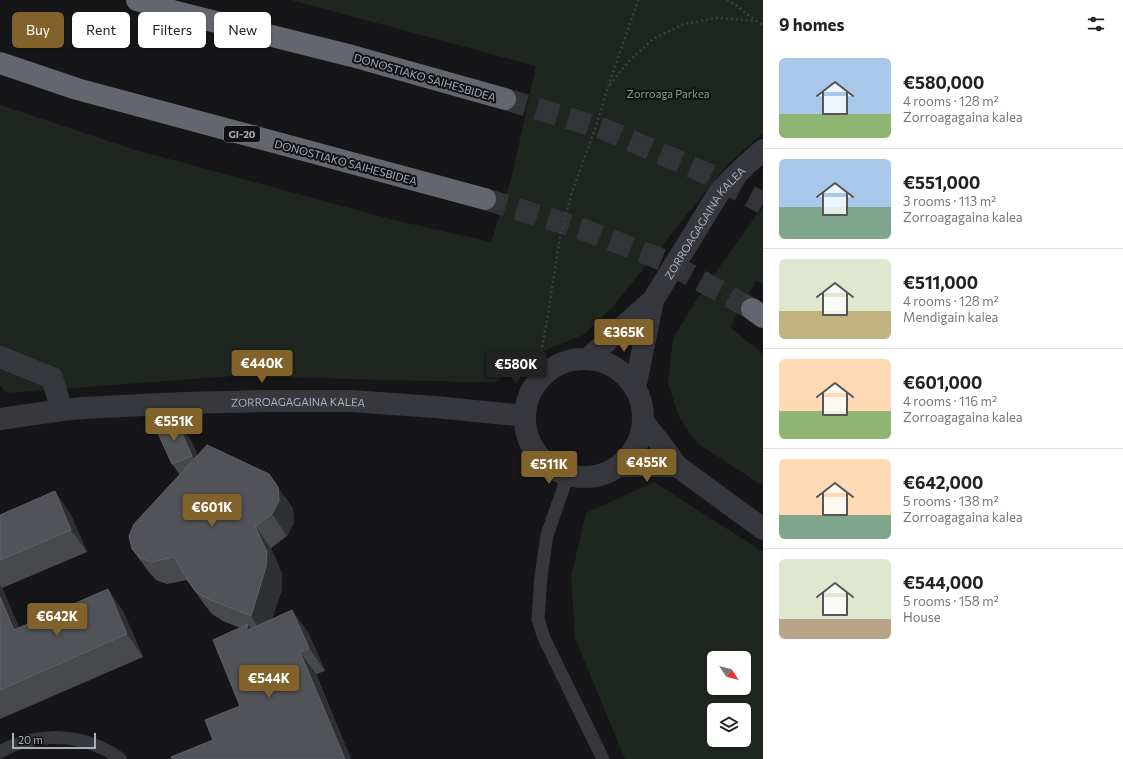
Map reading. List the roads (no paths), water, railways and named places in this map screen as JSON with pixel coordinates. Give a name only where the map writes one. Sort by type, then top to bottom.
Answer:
[{"type":"highway","name":"DONOSTIAKO SAIHESBIDEA","points":[[137,0],[176,12],[352,56],[505,99]]},
{"type":"highway","name":"DONOSTIAKO SAIHESBIDEA","points":[[0,63],[77,89],[485,199]]},
{"type":"street","name":"ZORROAGAGAINA KALEA","points":[[588,359],[653,300],[720,191],[763,150]]},
{"type":"street","name":"ZORROAGAGAINA KALEA","points":[[635,388],[653,300]]},
{"type":"street","points":[[0,357],[52,378],[62,410]]},
{"type":"street","points":[[588,359],[607,363],[623,373],[635,388],[642,404],[643,422],[639,439],[631,454],[619,466],[603,474],[586,477],[568,475],[551,467],[536,453],[528,436],[525,416],[528,400],[535,385],[546,372],[559,364],[573,360],[588,359]]},
{"type":"street","name":"ZORROAGAGAINA KALEA","points":[[0,419],[62,410],[183,403],[265,401],[351,401],[435,406],[525,416]]},
{"type":"street","points":[[643,422],[677,466],[763,529]]},
{"type":"street","points":[[619,466],[677,466]]},
{"type":"lane","points":[[568,475],[547,535],[541,576],[538,620],[544,638],[603,759]]},
{"type":"lane","points":[[0,752],[11,746],[36,738],[64,737],[91,743],[115,754],[120,759]]},
{"type":"tunnel","points":[[505,99],[604,129],[708,174],[763,203]]},
{"type":"tunnel","points":[[485,199],[582,229],[663,260],[752,309]]},
{"type":"park label","name":"Zorroaga Parkea","points":[[668,93]]}]
